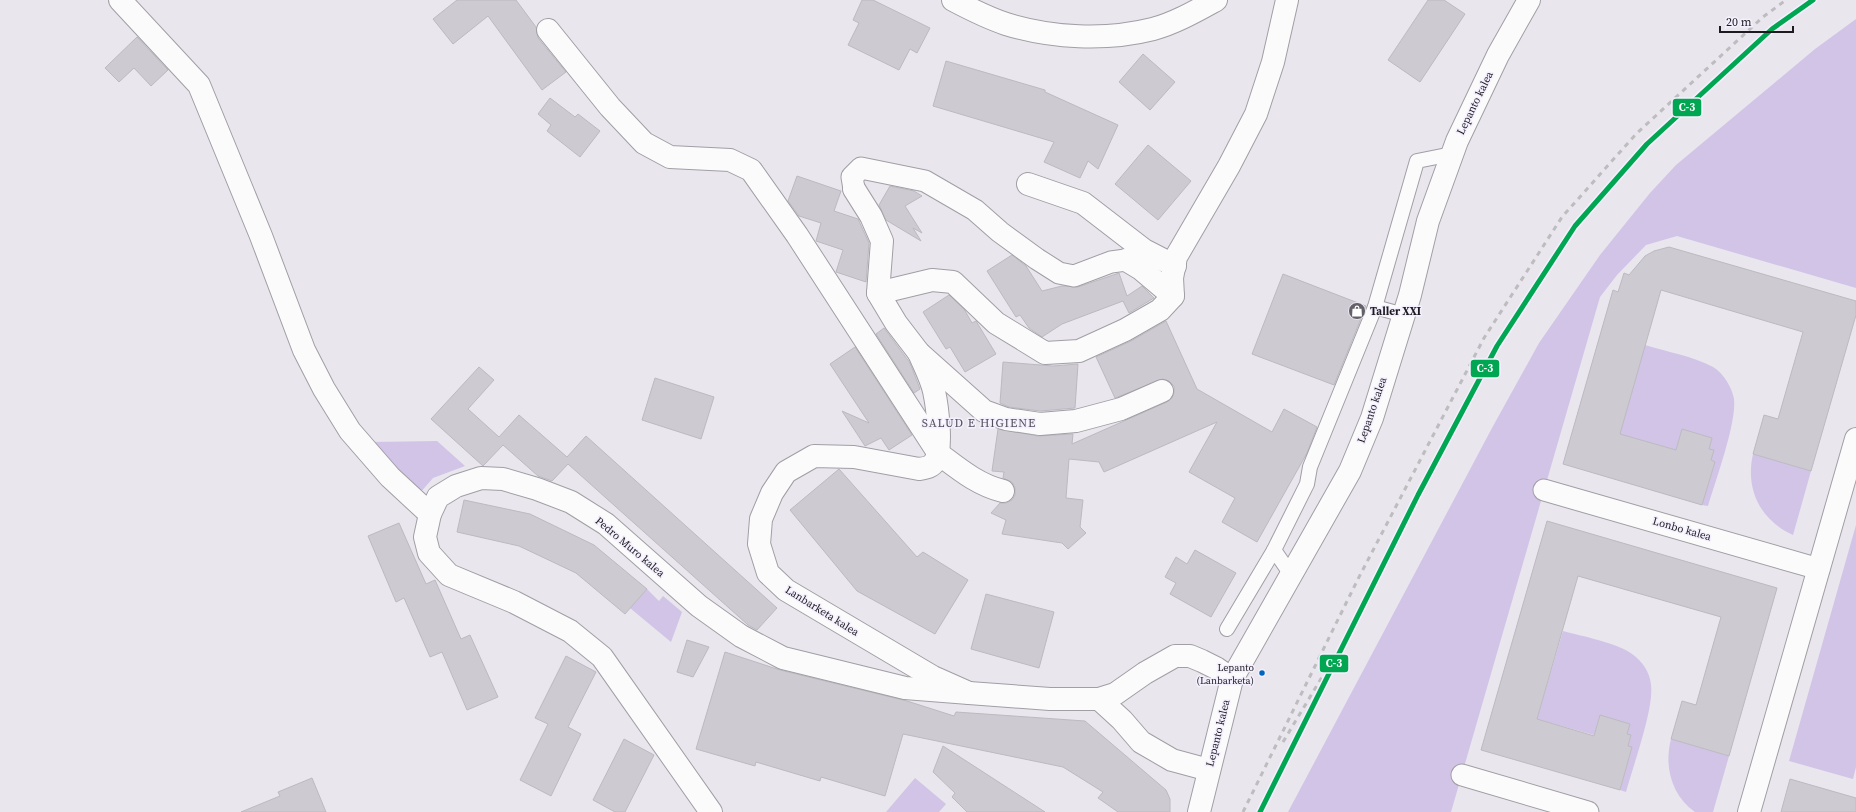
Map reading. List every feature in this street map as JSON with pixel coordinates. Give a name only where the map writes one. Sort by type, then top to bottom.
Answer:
[{"type":"street","points":[[120,0],[199,85],[258,229],[304,350],[324,389],[350,430],[390,477],[430,514]]},
{"type":"street","points":[[953,0],[1005,24],[1043,32],[1080,36],[1116,35],[1153,29],[1190,15],[1216,0]]},
{"type":"street","points":[[878,293],[932,280],[953,282],[996,323],[1045,353],[1079,351],[1125,330],[1160,310],[1173,296],[1172,278],[1176,257],[1229,166],[1256,114],[1273,62],[1286,0]]},
{"type":"street","name":"Lepanto kalea","points":[[1199,812],[1232,680],[1350,471],[1372,418],[1404,315],[1428,221],[1452,154],[1498,55],[1530,0]]},
{"type":"street","points":[[548,30],[610,107],[644,143],[670,157],[730,160],[751,170],[797,235],[938,454],[990,488],[1003,491]]},
{"type":"street","points":[[1162,391],[1121,409],[1076,421],[1040,424],[1006,419],[984,411],[919,353],[896,323],[878,293],[882,241],[871,216],[854,189],[852,177],[861,168],[926,181],[974,210],[1000,232],[1059,273],[1074,276],[1111,262],[1126,260],[1141,269],[1173,296]]},
{"type":"street","points":[[1028,184],[1083,203],[1144,250],[1174,266]]},
{"type":"street","points":[[919,353],[934,390],[938,430],[938,454]]},
{"type":"street","points":[[1749,812],[1856,439]]},
{"type":"street","name":"Lanbarketa kalea","points":[[938,454],[935,462],[929,467],[919,469],[854,457],[814,456],[786,472],[772,493],[761,520],[759,544],[768,573],[786,590],[933,677],[969,693],[1050,699],[1099,699],[1115,694],[1145,673],[1175,656],[1190,656],[1202,661],[1216,668],[1232,680]]},
{"type":"street","name":"Pedro Muro kalea","points":[[711,812],[602,657],[570,631],[514,602],[449,575],[430,553],[425,537],[430,514],[438,497],[456,486],[481,478],[502,479],[537,489],[571,502],[606,524],[699,606],[741,636],[783,658],[905,688],[969,693]]},
{"type":"street","name":"Lonbo kalea","points":[[1544,490],[1819,569]]},
{"type":"street","points":[[1122,720],[1128,686]]},
{"type":"street","points":[[1099,699],[1122,720],[1141,742],[1172,760],[1209,770]]},
{"type":"street","points":[[1462,775],[1588,812]]},
{"type":"lane","points":[[1226,629],[1274,550],[1307,484],[1310,466],[1375,306],[1417,161],[1452,154]]},
{"type":"lane","points":[[1375,306],[1404,315]]},
{"type":"lane","points":[[1274,550],[1292,576]]},
{"type":"shaded area","points":[[1856,19],[1856,288],[1677,236],[1646,245],[1617,275],[1600,297],[1451,812],[1288,812],[1492,428],[1539,343],[1600,255],[1650,193],[1676,165],[1815,49]]},
{"type":"shaded area","points":[[1645,345],[1688,357],[1713,367],[1724,377],[1731,390],[1734,399],[1732,422],[1725,452],[1708,506],[1702,505],[1715,462],[1711,460],[1714,450],[1709,449],[1712,438],[1682,429],[1676,450],[1620,434]]},
{"type":"shaded area","points":[[437,441],[465,466],[433,478],[419,494],[371,442]]},
{"type":"shaded area","points":[[1753,454],[1811,471],[1793,535],[1781,529],[1772,521],[1758,502],[1753,491],[1751,479]]},
{"type":"shaded area","points":[[1856,525],[1856,767],[1853,779],[1789,761]]},
{"type":"shaded area","points":[[647,589],[659,601],[663,596],[682,612],[671,642],[630,608]]},
{"type":"shaded area","points":[[1563,631],[1609,643],[1626,650],[1639,660],[1645,667],[1649,676],[1651,695],[1649,708],[1626,792],[1620,790],[1632,747],[1628,746],[1631,736],[1627,734],[1630,724],[1600,715],[1594,735],[1537,719]]},
{"type":"shaded area","points":[[1671,739],[1729,756],[1713,812],[1695,812],[1680,797],[1675,789],[1671,779],[1668,759]]},
{"type":"shaded area","points":[[915,778],[946,804],[939,812],[886,812]]},
{"type":"building","points":[[457,0],[516,0],[536,27],[538,38],[566,72],[542,90],[488,16],[453,44],[433,19]]},
{"type":"building","points":[[862,0],[873,0],[930,28],[917,53],[910,49],[899,70],[848,45],[859,23],[853,20]]},
{"type":"building","points":[[1428,0],[1444,0],[1465,14],[1420,82],[1388,60]]},
{"type":"building","points":[[137,37],[168,70],[151,86],[134,68],[119,82],[105,68]]},
{"type":"building","points":[[1143,54],[1175,82],[1150,110],[1119,82]]},
{"type":"building","points":[[946,61],[1045,90],[1045,92],[1118,125],[1098,169],[1088,161],[1080,178],[1044,162],[1054,142],[933,106]]},
{"type":"building","points":[[550,98],[575,117],[578,114],[600,131],[580,157],[547,131],[551,125],[538,114]]},
{"type":"building","points":[[1148,145],[1191,181],[1158,220],[1115,184]]},
{"type":"building","points":[[797,176],[841,191],[834,211],[858,219],[869,243],[866,282],[836,272],[843,250],[816,241],[821,223],[799,216],[788,201]]},
{"type":"building","points":[[890,186],[914,191],[922,196],[905,206],[922,233],[913,228],[921,241],[886,220],[879,205]]},
{"type":"building","points":[[1669,247],[1856,301],[1856,315],[1811,471],[1753,454],[1764,415],[1778,419],[1803,332],[1661,290],[1620,434],[1676,450],[1682,429],[1712,438],[1709,449],[1714,450],[1711,460],[1715,462],[1702,505],[1563,464],[1613,290],[1618,292],[1624,273],[1629,275],[1645,256],[1654,251]]},
{"type":"building","points":[[1012,255],[1026,266],[1042,291],[1062,286],[1078,287],[1119,273],[1127,296],[1142,286],[1154,298],[1129,313],[1123,301],[1062,324],[1042,337],[1029,328],[1020,315],[1016,317],[987,271]]},
{"type":"building","points":[[1283,274],[1366,306],[1334,385],[1252,354]]},
{"type":"building","points":[[949,295],[964,309],[972,323],[976,321],[996,354],[965,372],[950,347],[946,349],[923,312]]},
{"type":"building","points":[[1166,321],[1197,389],[1272,432],[1284,409],[1317,427],[1307,453],[1257,542],[1222,522],[1235,498],[1189,472],[1217,422],[1104,472],[1099,462],[1069,459],[1066,498],[1083,500],[1080,527],[1086,533],[1068,549],[1062,543],[1002,534],[1006,520],[991,513],[1000,503],[1006,503],[1012,500],[1015,495],[1015,488],[1012,482],[1003,478],[1004,472],[992,471],[998,429],[1038,436],[1073,434],[1072,444],[1167,402],[1172,398],[1174,386],[1169,381],[1163,379],[1115,398],[1096,357],[1131,341]]},
{"type":"building","points":[[884,328],[910,363],[920,389],[914,393],[876,334]]},
{"type":"building","points":[[855,347],[912,435],[889,450],[881,438],[865,446],[842,411],[869,423],[830,364]]},
{"type":"building","points":[[1003,362],[1053,366],[1078,364],[1075,408],[1040,411],[1009,407],[1000,403]]},
{"type":"building","points":[[479,367],[494,380],[468,409],[499,437],[519,415],[567,457],[586,436],[777,608],[757,630],[748,625],[568,464],[552,481],[538,476],[503,445],[483,466],[431,419]]},
{"type":"building","points":[[655,378],[714,397],[701,439],[642,420]]},
{"type":"building","points":[[839,469],[917,557],[923,552],[968,580],[935,634],[857,591],[790,510]]},
{"type":"building","points":[[464,500],[530,514],[594,545],[647,589],[625,614],[576,573],[519,546],[457,532]]},
{"type":"building","points":[[1547,521],[1777,588],[1729,756],[1671,739],[1682,701],[1696,705],[1721,617],[1578,576],[1537,719],[1594,736],[1600,715],[1630,724],[1627,734],[1631,735],[1628,746],[1632,747],[1620,790],[1481,750]]},
{"type":"building","points":[[399,523],[426,584],[435,580],[461,639],[470,635],[498,697],[467,710],[442,652],[430,657],[404,598],[396,602],[368,536]]},
{"type":"building","points":[[1195,550],[1236,573],[1211,617],[1170,594],[1176,583],[1165,577],[1176,557],[1187,564]]},
{"type":"building","points":[[986,594],[1054,612],[1039,668],[971,649]]},
{"type":"building","points":[[687,640],[709,647],[693,677],[677,672]]},
{"type":"building","points":[[725,652],[780,670],[907,701],[954,716],[956,712],[1085,721],[1166,790],[1170,799],[1170,812],[1118,812],[1098,798],[1103,792],[1063,767],[903,734],[885,796],[821,777],[820,781],[756,762],[755,766],[696,749]]},
{"type":"building","points":[[566,656],[596,672],[568,727],[581,734],[551,796],[520,780],[548,724],[535,718]]},
{"type":"building","points":[[624,739],[654,755],[625,812],[615,812],[593,800]]},
{"type":"building","points":[[943,746],[1045,812],[967,812],[952,797],[955,793],[933,772]]},
{"type":"building","points":[[312,778],[326,812],[241,812],[280,796],[278,792]]},
{"type":"building","points":[[1790,779],[1856,798],[1856,812],[1781,812]]},
{"type":"railway","points":[[1243,812],[1358,579],[1484,338],[1562,217],[1636,134],[1763,17],[1786,0]]},
{"type":"railway","points":[[1283,742],[1358,617]]},
{"type":"transit line","name":"C-3","points":[[1260,812],[1418,495],[1497,346],[1575,226],[1647,144],[1772,29],[1813,0]]},
{"type":"place","name":"Taller XXI","points":[[1357,311]]},
{"type":"place","name":"Lepanto (Lanbarketa)","points":[[1262,673]]},
{"type":"district","name":"SALUD E HIGIENE","points":[[979,423]]}]
